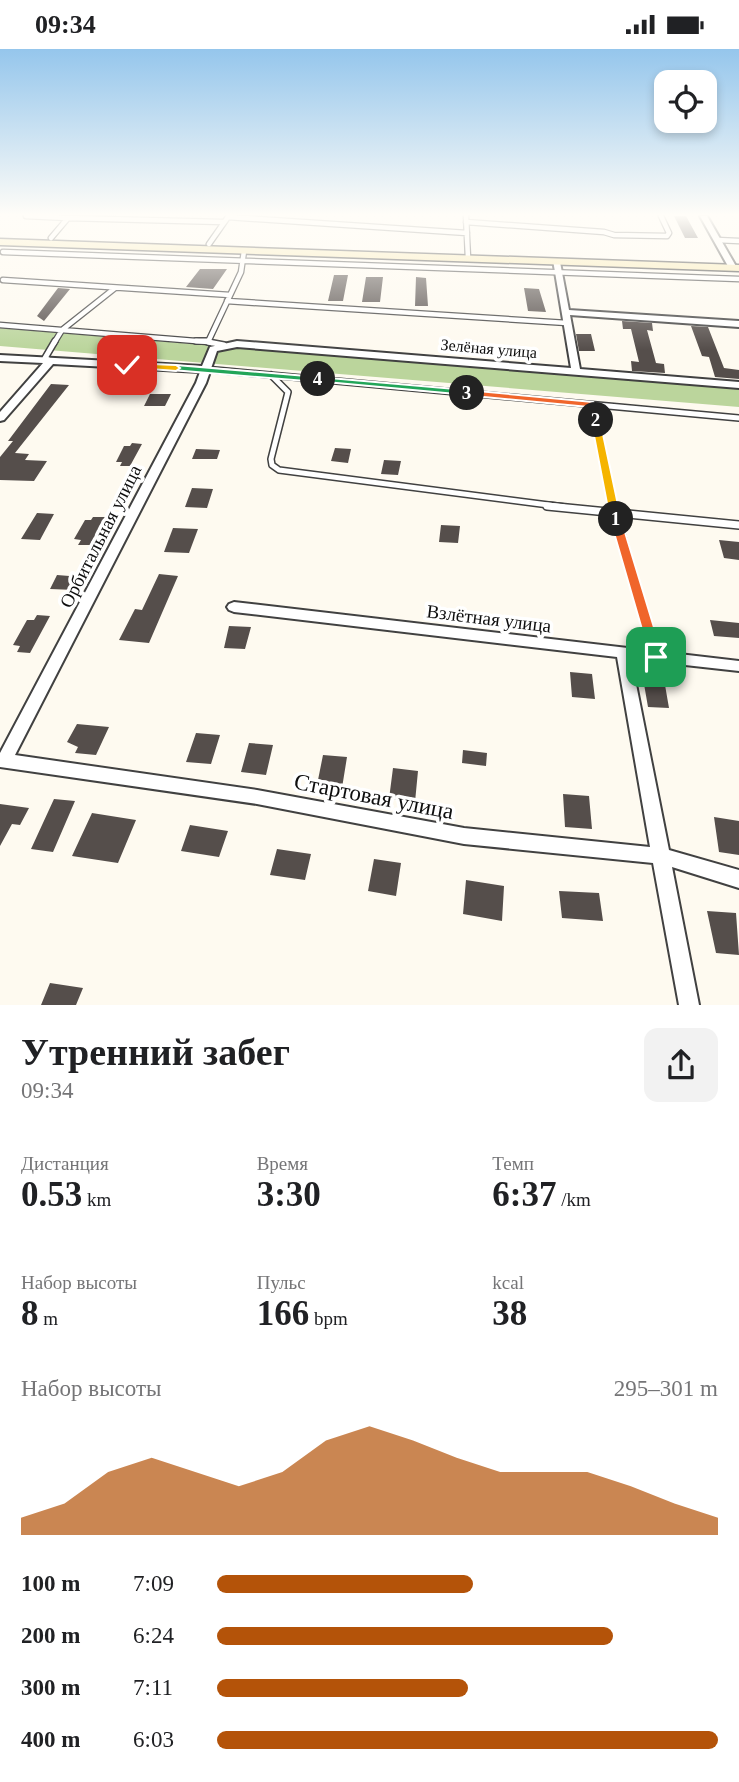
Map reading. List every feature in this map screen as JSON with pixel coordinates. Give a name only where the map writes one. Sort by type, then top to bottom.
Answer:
[{"type":"street","points":[[505,261],[557,267],[736,268]]},
{"type":"street","points":[[571,261],[736,268]]},
{"type":"street","points":[[557,267],[576,371]]},
{"type":"street","points":[[565,312],[738,325]]},
{"type":"street","name":"Зелёная улица","points":[[230,344],[739,385]]},
{"type":"street","name":"Орбитальная улица","points":[[2,761],[201,383],[213,349],[230,344]]},
{"type":"street","points":[[0,358],[204,369]]},
{"type":"street","points":[[0,418],[50,361]]},
{"type":"street","name":"Взлётная улица","points":[[234,607],[739,666]]},
{"type":"street","points":[[623,653],[689,1005]]},
{"type":"street","name":"Стартовая улица","points":[[2,761],[257,797],[464,836],[662,856],[739,879]]},
{"type":"lane","points":[[208,342],[241,272],[242,261]]},
{"type":"lane","points":[[375,261],[557,267]]},
{"type":"lane","points":[[3,280],[567,323]]},
{"type":"lane","points":[[50,361],[45,358],[62,330],[115,288]]},
{"type":"lane","points":[[0,325],[230,344]]},
{"type":"lane","points":[[204,369],[739,418]]},
{"type":"lane","points":[[271,375],[288,392],[271,459],[272,465],[279,470],[511,502],[739,525]]},
{"type":"lane","points":[[593,405],[614,512],[656,657]]},
{"type":"green space","points":[[0,328],[739,389],[739,407],[0,346]]},
{"type":"building","points":[[200,269],[227,269],[213,289],[186,287]]},
{"type":"building","points":[[334,275],[348,275],[343,301],[328,301]]},
{"type":"building","points":[[366,277],[383,277],[380,302],[362,302]]},
{"type":"building","points":[[416,277],[426,278],[428,306],[415,306]]},
{"type":"building","points":[[58,288],[70,289],[44,321],[37,316]]},
{"type":"building","points":[[524,288],[539,289],[546,312],[528,311]]},
{"type":"building","points":[[622,321],[652,323],[653,331],[647,330],[656,363],[664,364],[665,373],[632,371],[631,361],[639,362],[631,329],[623,329]]},
{"type":"building","points":[[691,326],[708,327],[724,368],[739,370],[739,379],[715,377],[709,357],[702,356]]},
{"type":"building","points":[[576,334],[591,334],[595,351],[579,351]]},
{"type":"building","points":[[51,384],[69,385],[15,453],[29,454],[25,460],[47,461],[34,481],[0,480],[0,457],[13,441],[8,441]]},
{"type":"building","points":[[150,394],[171,394],[165,406],[144,406]]},
{"type":"building","points":[[132,443],[142,444],[130,466],[120,466],[122,462],[116,462],[124,446],[130,446]]},
{"type":"building","points":[[335,448],[351,449],[348,463],[331,461]]},
{"type":"building","points":[[196,449],[220,450],[217,459],[192,459]]},
{"type":"building","points":[[384,460],[401,461],[398,475],[381,474]]},
{"type":"building","points":[[192,488],[213,489],[207,508],[185,507]]},
{"type":"building","points":[[37,513],[54,514],[40,540],[21,539]]},
{"type":"building","points":[[93,517],[105,517],[90,545],[78,545],[81,540],[74,539],[85,520],[91,520]]},
{"type":"building","points":[[441,525],[460,526],[458,543],[439,542]]},
{"type":"building","points":[[173,528],[198,529],[189,553],[164,552]]},
{"type":"building","points":[[719,540],[739,542],[739,560],[724,558]]},
{"type":"building","points":[[159,574],[178,576],[149,643],[119,640],[135,609],[142,610]]},
{"type":"building","points":[[57,575],[82,577],[75,590],[50,589]]},
{"type":"building","points":[[37,615],[50,616],[30,653],[17,652],[20,646],[13,645],[27,620],[34,620]]},
{"type":"building","points":[[710,620],[739,623],[739,638],[714,636]]},
{"type":"building","points":[[229,626],[251,627],[245,649],[224,648]]},
{"type":"building","points":[[570,672],[592,674],[595,699],[572,697]]},
{"type":"building","points":[[644,684],[665,685],[669,708],[648,707]]},
{"type":"building","points":[[77,724],[109,727],[96,755],[75,753],[78,747],[67,742]]},
{"type":"building","points":[[196,733],[220,735],[211,764],[186,762]]},
{"type":"building","points":[[249,743],[273,745],[266,775],[241,772]]},
{"type":"building","points":[[463,750],[487,753],[486,766],[462,763]]},
{"type":"building","points":[[323,755],[347,757],[342,788],[317,785]]},
{"type":"building","points":[[393,768],[418,771],[415,802],[389,799]]},
{"type":"building","points":[[563,794],[589,796],[592,829],[565,827]]},
{"type":"building","points":[[54,799],[75,801],[53,852],[31,849]]},
{"type":"building","points":[[0,804],[29,808],[20,825],[12,824],[0,846]]},
{"type":"building","points":[[92,813],[136,820],[118,863],[72,856]]},
{"type":"building","points":[[714,817],[739,821],[739,855],[719,852]]},
{"type":"building","points":[[190,825],[228,831],[219,857],[181,851]]},
{"type":"building","points":[[277,849],[311,854],[305,880],[270,875]]},
{"type":"building","points":[[374,859],[401,863],[396,896],[368,891]]},
{"type":"building","points":[[466,880],[504,886],[502,921],[463,914]]},
{"type":"building","points":[[559,891],[599,893],[603,921],[562,918]]},
{"type":"building","points":[[707,911],[736,913],[739,955],[716,953]]},
{"type":"building","points":[[50,983],[83,988],[76,1005],[41,1005]]},
{"type":"route","points":[[127,365],[204,369],[593,405],[614,512],[656,657]]}]
